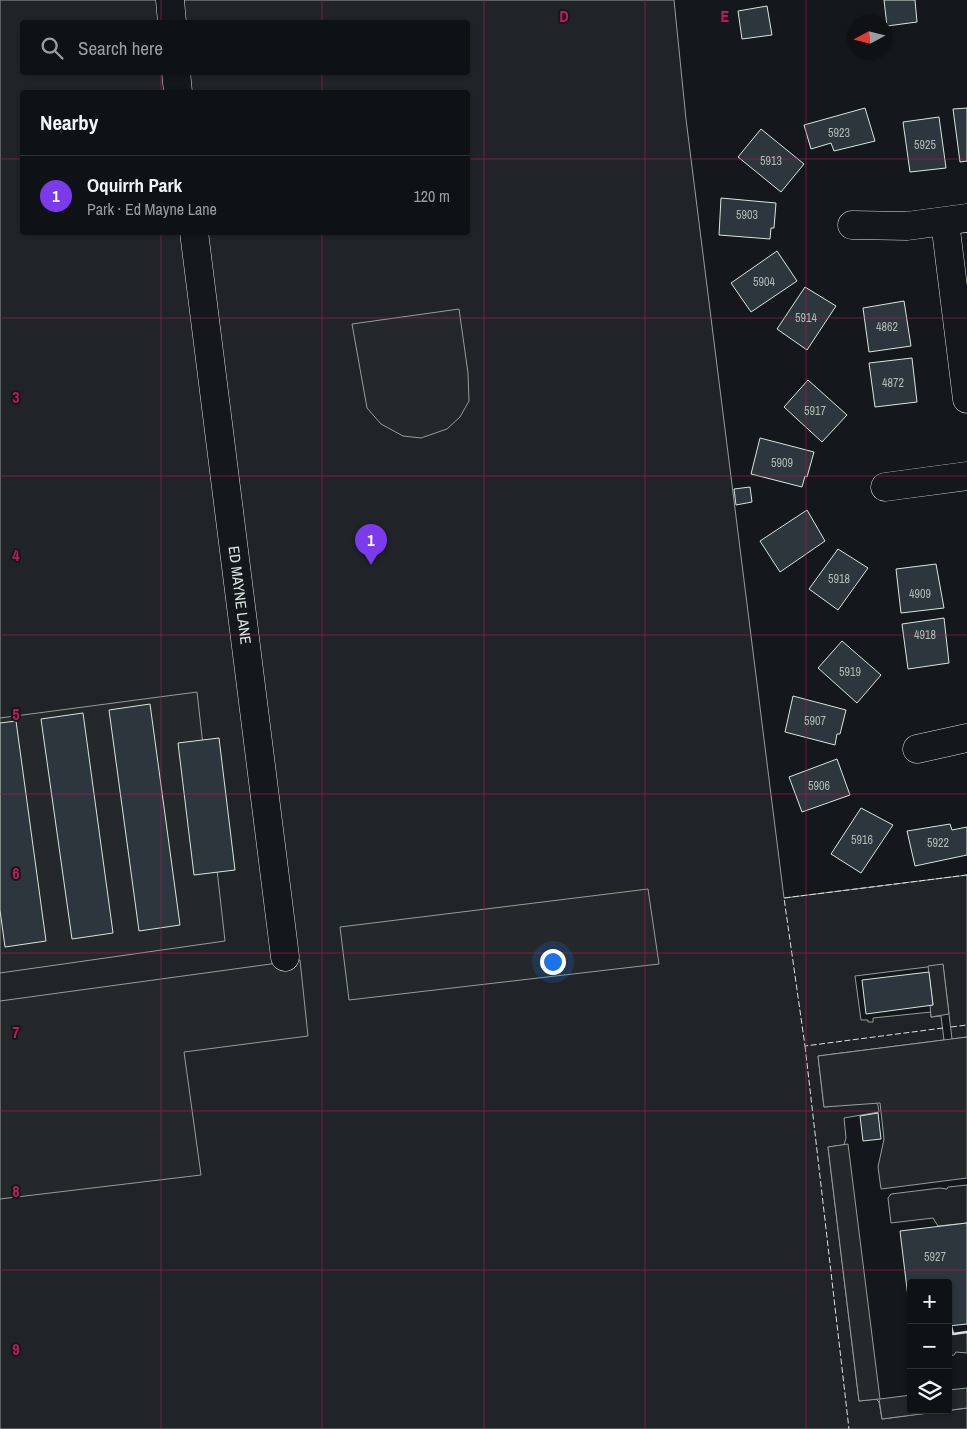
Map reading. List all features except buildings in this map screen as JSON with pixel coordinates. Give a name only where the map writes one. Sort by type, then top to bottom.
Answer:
[{"type":"street","points":[[170,0],[172,20]]},
{"type":"street","points":[[176,75],[178,90]]},
{"type":"street","points":[[852,225],[907,226],[956,220],[967,398]]},
{"type":"street","name":"ED MAYNE LANE","points":[[194,235],[285,957]]},
{"type":"street","points":[[885,487],[967,476]]},
{"type":"street","points":[[917,749],[967,738]]},
{"type":"shaded area","points":[[0,0],[674,0],[686,119],[784,898],[967,875],[967,1037],[952,1039],[943,965],[855,976],[861,1020],[873,1022],[873,1018],[931,1012],[931,1017],[941,1016],[944,1040],[818,1056],[824,1107],[875,1102],[878,1105],[879,1112],[844,1118],[846,1138],[844,1145],[828,1147],[859,1401],[876,1399],[879,1402],[882,1419],[921,1414],[952,1414],[952,1410],[967,1408],[967,1429],[0,1429]]},
{"type":"shaded area","points":[[459,309],[468,373],[469,401],[460,417],[447,429],[421,438],[403,436],[381,424],[367,408],[352,324]]},
{"type":"shaded area","points":[[197,692],[225,941],[0,973],[0,718]]},
{"type":"shaded area","points":[[648,889],[659,964],[349,1000],[340,927]]},
{"type":"shaded area","points":[[300,960],[308,1036],[184,1052],[201,1175],[0,1199],[0,1001]]},
{"type":"shaded area","points":[[943,964],[949,1014],[931,1017],[930,1005],[933,1005],[928,966]]},
{"type":"shaded area","points":[[967,1037],[967,1178],[881,1189],[878,1167],[884,1139],[880,1103],[824,1107],[818,1056]]},
{"type":"shaded area","points":[[848,1144],[880,1399],[907,1396],[907,1414],[921,1414],[882,1419],[879,1399],[859,1401],[828,1147]]},
{"type":"shaded area","points":[[967,1185],[967,1223],[938,1226],[933,1218],[891,1223],[888,1198],[891,1194],[940,1188],[947,1189],[948,1187]]},
{"type":"shaded area","points":[[952,1331],[953,1334],[967,1332],[967,1353],[956,1352],[952,1355]]},
{"type":"shaded area","points":[[967,1388],[967,1408],[952,1410],[952,1390]]},
{"type":"fence","points":[[943,1028],[805,1046],[784,898],[967,875]]},
{"type":"fence","points":[[951,1027],[967,1025]]},
{"type":"fence","points":[[805,1046],[849,1429]]},
{"type":"wall","points":[[952,1330],[953,1334],[967,1332]]},
{"type":"place","name":"Oquirrh Park","points":[[371,565]]}]
